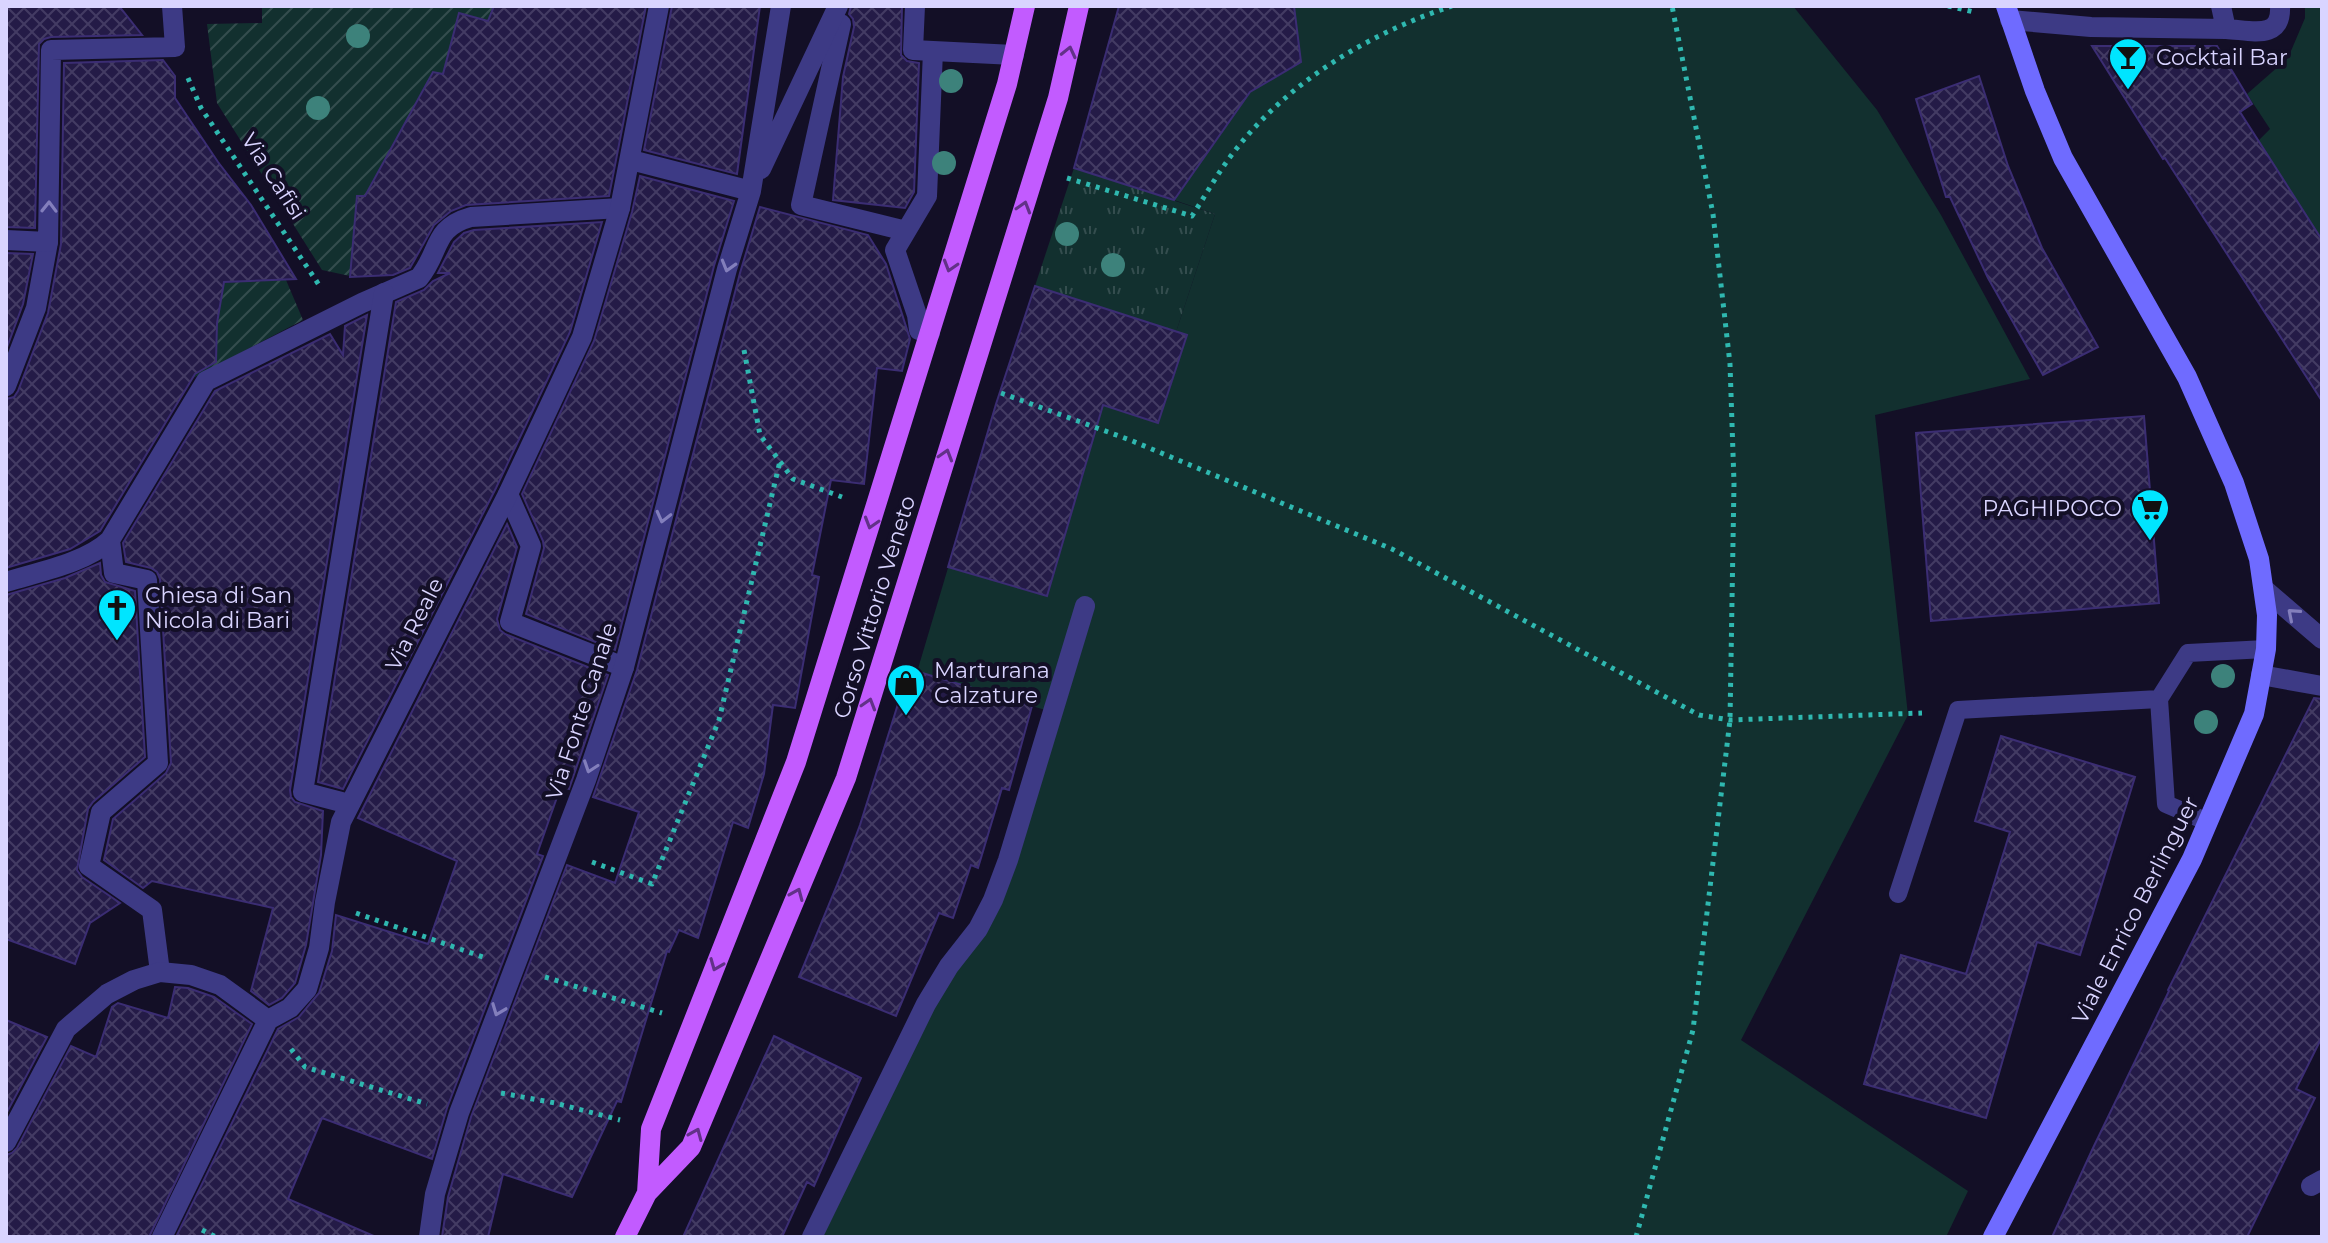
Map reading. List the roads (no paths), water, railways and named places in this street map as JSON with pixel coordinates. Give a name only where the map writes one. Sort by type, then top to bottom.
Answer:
[{"type":"main road","name":"Corso Vittorio Veneto","points":[[647,1193],[651,1129],[796,762],[1007,84],[1025,6]]},
{"type":"main road","name":"Corso Vittorio Veneto","points":[[625,1237],[647,1193],[691,1147],[846,778],[1058,98],[1079,6]]},
{"type":"main road","name":"Viale Enrico Berlinguer","points":[[1993,1237],[2192,859],[2254,714],[2266,649],[2267,615],[2251,531],[2234,483],[2187,377],[2063,158],[2039,102],[2008,13]]},
{"type":"street","points":[[6,386],[36,308],[48,242],[51,50],[175,47],[172,6]]},
{"type":"street","name":"Via Reale","points":[[162,1237],[268,1020],[290,1008],[307,989],[319,948],[341,822],[508,494],[582,337],[620,208],[659,6]]},
{"type":"street","points":[[751,191],[781,6]]},
{"type":"street","points":[[915,6],[913,50],[1014,55]]},
{"type":"street","points":[[2221,6],[2226,29]]},
{"type":"street","points":[[2008,13],[2091,27],[2266,31],[2276,27],[2281,18],[2280,6]]},
{"type":"street","points":[[751,191],[840,15]]},
{"type":"street","points":[[840,15],[801,205],[906,231]]},
{"type":"street","points":[[930,333],[919,330],[895,250],[927,196],[933,51]]},
{"type":"street","points":[[631,160],[751,191]]},
{"type":"street","name":"Via Fonte Canale","points":[[429,1237],[435,1194],[459,1113],[560,850],[624,667],[727,269],[751,191]]},
{"type":"street","points":[[6,582],[92,553],[110,540],[206,381],[419,278],[449,227],[471,217],[620,208]]},
{"type":"street","points":[[6,240],[48,242]]},
{"type":"street","points":[[349,804],[303,792],[384,293]]},
{"type":"street","points":[[508,494],[531,546],[510,622],[624,667]]},
{"type":"street","points":[[110,540],[114,573],[147,580],[158,763],[101,812],[89,866],[152,910],[160,972]]},
{"type":"street","points":[[2264,589],[2322,639]]},
{"type":"street","points":[[812,1237],[926,1004],[949,966],[978,929],[993,900],[1085,606]]},
{"type":"street","points":[[2261,675],[2322,686]]},
{"type":"street","points":[[6,1142],[66,1029],[107,994],[134,980],[160,972],[191,975],[220,985],[268,1020]]},
{"type":"lane","points":[[2208,822],[2166,804],[2159,699],[2188,653],[2266,649]]},
{"type":"lane","points":[[1898,894],[1958,710],[2159,699]]},
{"type":"place","name":"Cocktail Bar","points":[[2128,91]]},
{"type":"place","name":"PAGHIPOCO","points":[[2150,542]]},
{"type":"place","name":"Chiesa di San Nicola di Bari","points":[[117,642]]},
{"type":"place","name":"Marturana Calzature","points":[[906,717]]}]
